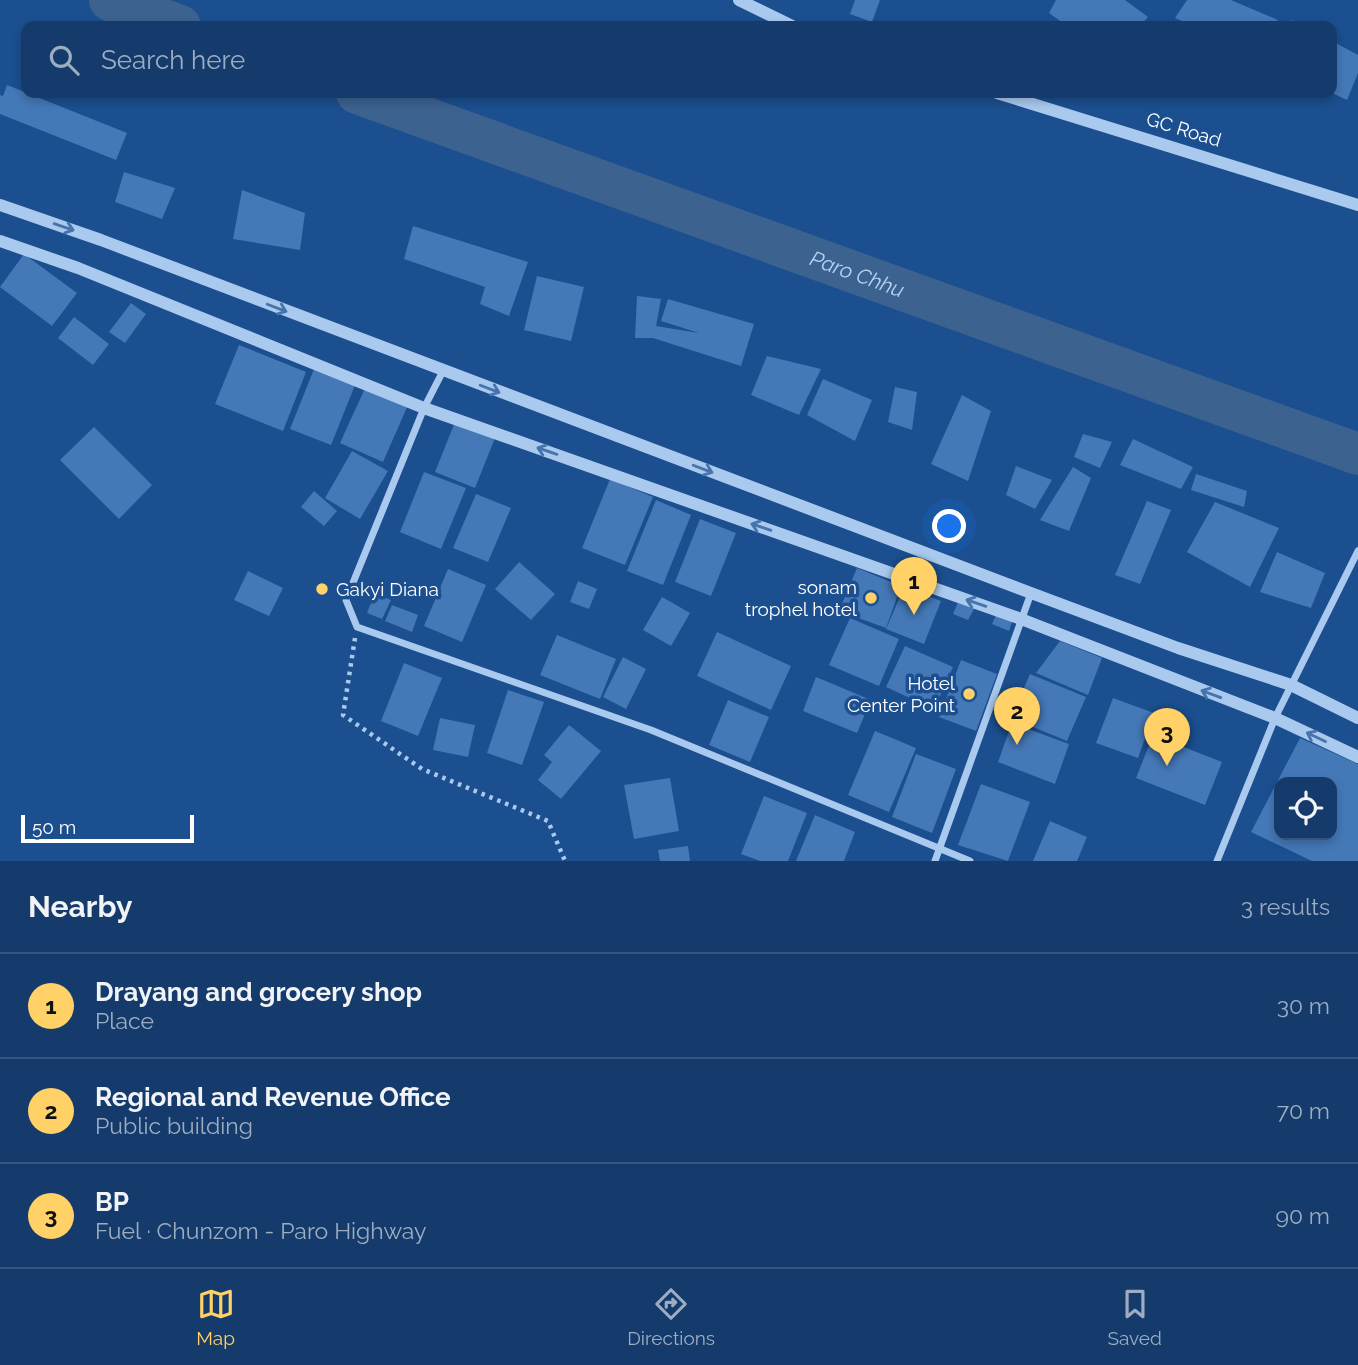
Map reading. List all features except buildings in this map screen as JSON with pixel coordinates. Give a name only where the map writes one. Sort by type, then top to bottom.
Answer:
[{"type":"street","points":[[739,0],[782,21]]},
{"type":"street","name":"GC Road","points":[[1013,98],[1358,205]]},
{"type":"street","points":[[0,205],[1178,648],[1291,685],[1358,718]]},
{"type":"street","points":[[0,242],[78,268],[424,408],[1021,619],[1275,718],[1358,757]]},
{"type":"street","points":[[443,371],[424,408],[346,600],[357,627],[651,730],[970,861]]},
{"type":"street","points":[[1217,861],[1275,718],[1320,634],[1358,551]]},
{"type":"street","points":[[935,861],[1031,593]]},
{"type":"path","points":[[357,627],[343,715],[422,769],[548,821],[565,861]]},
{"type":"waterway","name":"Paro Chhu","points":[[110,0],[167,21]]},
{"type":"waterway","name":"Paro Chhu","points":[[371,98],[1358,454]]},
{"type":"place","name":"Gakyi Diana","points":[[322,589]]},
{"type":"place","name":"sonam trophel hotel","points":[[871,598]]},
{"type":"place","name":"Drayang and grocery shop","points":[[914,615]]},
{"type":"place","name":"Hotel Center Point","points":[[969,694]]},
{"type":"place","name":"Regional and Revenue Office","points":[[1017,745]]},
{"type":"place","name":"BP","points":[[1167,766]]}]
